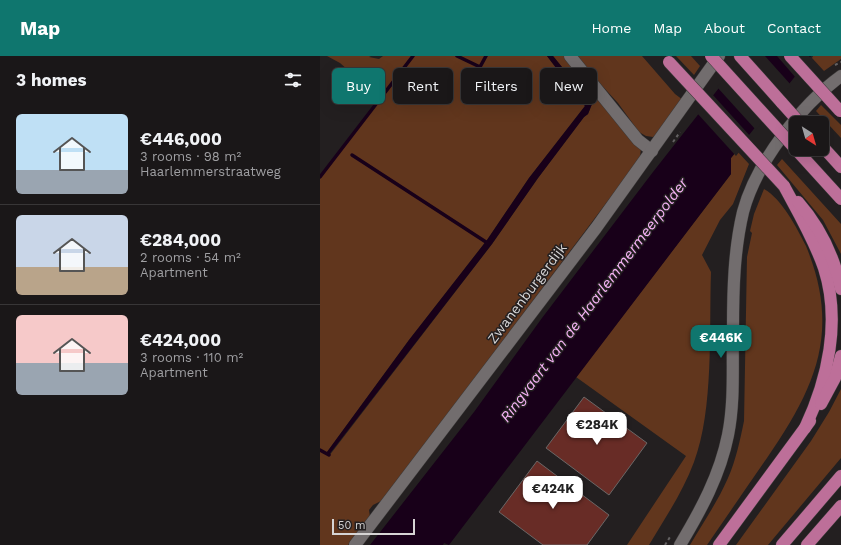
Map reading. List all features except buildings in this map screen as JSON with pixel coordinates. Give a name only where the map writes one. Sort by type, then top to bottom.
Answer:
[{"type":"highway","points":[[711,56],[841,199]]},
{"type":"highway","points":[[740,56],[794,116]]},
{"type":"highway","points":[[790,56],[841,111]]},
{"type":"highway","points":[[667,59],[784,186],[813,220],[832,256],[841,289]]},
{"type":"highway","points":[[829,154],[841,167]]},
{"type":"highway","points":[[784,186],[819,254],[825,270],[832,306],[830,354],[816,402],[805,428]]},
{"type":"highway","points":[[719,545],[805,428],[828,392],[841,356]]},
{"type":"highway","points":[[782,545],[841,476]]},
{"type":"highway","points":[[807,545],[841,506]]},
{"type":"street","points":[[570,56],[638,140],[652,151]]},
{"type":"street","name":"Zwanenburgerdijk","points":[[355,545],[591,234],[652,151],[684,102],[719,56]]},
{"type":"street","points":[[680,545],[702,508],[718,470],[728,434],[733,384],[734,270],[743,211],[757,177],[790,126],[812,102],[841,76]]},
{"type":"shaded area","points":[[327,56],[371,56],[369,57],[379,59],[383,56],[547,56],[556,68],[540,68],[540,104],[583,104],[585,106],[529,178],[487,240],[409,340],[327,452],[329,456],[492,244],[538,178],[584,117],[588,114],[592,104],[597,104],[597,95],[641,147],[640,158],[383,500],[373,505],[369,510],[370,517],[348,545],[320,545],[320,177],[377,104],[385,104],[385,68],[346,68]]},
{"type":"shaded area","points":[[553,56],[564,56],[574,68],[563,68]]},
{"type":"shaded area","points":[[577,56],[642,56],[675,94],[683,100],[660,132],[653,137],[646,136],[639,132],[618,103],[597,80],[597,68],[586,68]]},
{"type":"shaded area","points":[[676,56],[691,56],[700,66],[694,75]]},
{"type":"shaded area","points":[[813,56],[841,56],[841,59],[824,71],[812,58]]},
{"type":"shaded area","points":[[821,105],[841,125],[841,138],[829,125],[829,116],[821,116],[816,111]]},
{"type":"shaded area","points":[[737,151],[749,164],[733,204],[720,220],[702,255],[711,272],[708,394],[700,441],[694,462],[685,484],[649,545],[627,545],[686,456],[576,377],[731,174],[731,158]]},
{"type":"shaded area","points":[[782,159],[841,224],[841,254],[823,220],[777,165]]},
{"type":"shaded area","points":[[764,189],[777,200],[794,223],[806,246],[816,277],[822,305],[822,332],[818,357],[810,382],[799,407],[767,458],[707,545],[690,545],[715,504],[728,478],[736,457],[744,421],[747,257],[752,233],[750,231],[754,214]]},
{"type":"shaded area","points":[[841,389],[841,458],[768,545],[736,545],[811,441]]},
{"type":"water","points":[[547,56],[553,56],[563,68],[556,68]]},
{"type":"water","name":"Ringvaart van de Haarlemmermeerpolder","points":[[744,56],[811,56],[731,158],[731,174],[449,545],[444,543],[443,545],[370,545],[474,412],[542,318],[653,172]]},
{"type":"water","points":[[583,104],[592,104],[588,114],[584,117],[538,178],[492,244],[328,456],[327,452],[409,340],[487,240],[529,178],[585,106]]},
{"type":"pier","points":[[742,56],[765,56],[791,85],[756,130],[717,87]]},
{"type":"pier","points":[[777,56],[809,56],[811,58],[796,78]]},
{"type":"pier","points":[[712,94],[751,137],[736,156],[697,113]]},
{"type":"waterway","points":[[320,177],[413,56]]},
{"type":"waterway","points":[[457,56],[480,67],[486,56]]},
{"type":"waterway","points":[[352,155],[489,244]]},
{"type":"waterway","points":[[320,450],[329,455]]}]
